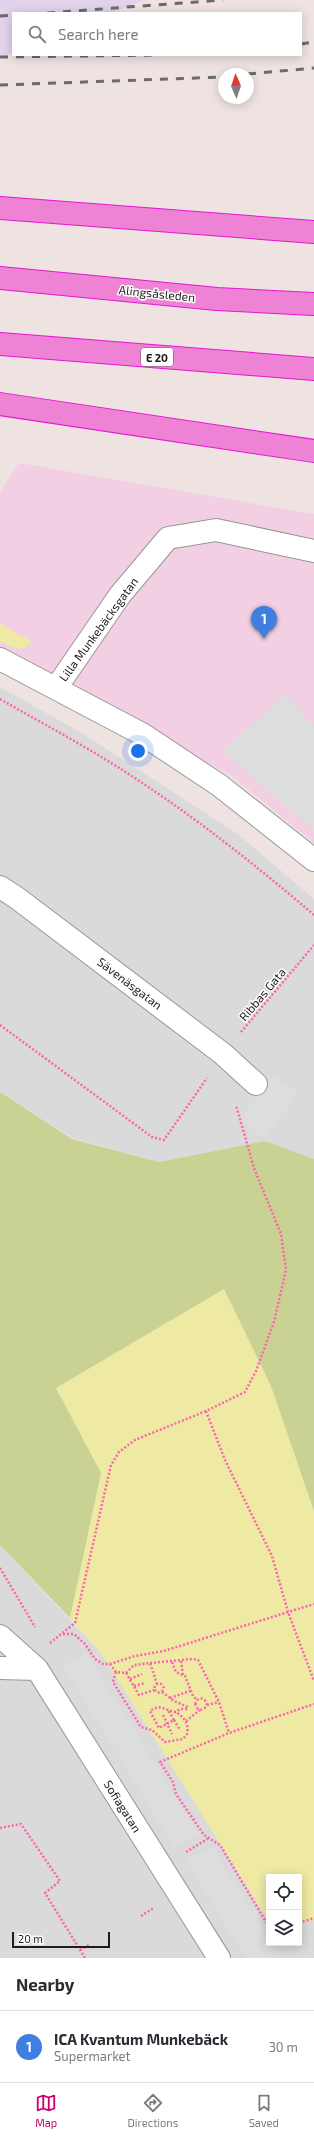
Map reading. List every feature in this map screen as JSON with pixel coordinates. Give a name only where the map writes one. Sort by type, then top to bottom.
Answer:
[{"type":"highway","points":[[0,208],[314,232]]},
{"type":"highway","name":"Alingsåsleden","points":[[0,278],[217,299],[314,304]]},
{"type":"highway","name":"E 20","points":[[0,344],[314,369]]},
{"type":"highway","points":[[0,404],[314,451]]},
{"type":"street","name":"Lilla Munkebäcksgatan","points":[[56,688],[120,595],[168,538],[216,530],[314,551]]},
{"type":"street","name":"Lilla Munkebäcksgatan","points":[[0,659],[142,734],[212,781],[314,860]]},
{"type":"street","name":"Sävenäsgatan","points":[[0,887],[94,955],[223,1054],[256,1084]]},
{"type":"street","name":"Sofiagatan","points":[[0,1636],[30,1663],[219,1958]]},
{"type":"street","points":[[0,1668],[30,1663]]},
{"type":"path","points":[[0,699],[115,765],[185,813],[254,864],[314,915]]},
{"type":"path","name":"Ribbas Gata","points":[[0,1025],[152,1137],[164,1140],[223,1054],[314,945]]},
{"type":"path","points":[[30,1663],[45,1644],[53,1642],[75,1623],[110,1465],[119,1452],[135,1440],[206,1412],[245,1392],[256,1370],[274,1322],[286,1270],[281,1234],[254,1168],[235,1098]]},
{"type":"path","points":[[206,1412],[224,1460],[272,1556],[288,1612],[314,1681]]},
{"type":"path","points":[[0,1568],[45,1644]]},
{"type":"path","points":[[62,1634],[74,1634],[85,1644],[95,1659],[103,1664],[110,1664],[135,1656],[164,1651],[314,1604]]},
{"type":"path","points":[[126,1673],[134,1665],[192,1659],[198,1660],[219,1702],[229,1733]]},
{"type":"path","points":[[180,1661],[183,1675]]},
{"type":"path","points":[[172,1662],[176,1672],[186,1676],[191,1691],[197,1700],[196,1705],[200,1710]]},
{"type":"path","points":[[126,1673],[139,1695],[154,1690],[157,1684],[150,1663]]},
{"type":"path","points":[[110,1664],[116,1672],[126,1673]]},
{"type":"path","points":[[116,1672],[113,1682],[141,1727],[152,1730],[161,1739],[171,1742],[186,1737],[188,1730],[186,1721],[176,1712],[168,1710],[162,1706],[155,1707],[150,1711],[159,1728],[174,1720]]},
{"type":"path","points":[[130,1679],[142,1674]]},
{"type":"path","points":[[134,1686],[145,1683]]},
{"type":"path","points":[[157,1684],[162,1685],[162,1692]]},
{"type":"path","points":[[154,1690],[158,1693],[162,1692],[188,1707],[186,1709],[180,1709],[176,1712]]},
{"type":"path","points":[[170,1698],[184,1692],[191,1691]]},
{"type":"path","points":[[197,1700],[203,1699],[207,1705]]},
{"type":"path","points":[[186,1721],[200,1710],[205,1709],[207,1705],[219,1702]]},
{"type":"path","points":[[266,1922],[220,1845],[204,1835],[176,1794],[173,1782],[160,1762],[229,1733],[314,1704]]},
{"type":"path","points":[[168,1710],[180,1730]]},
{"type":"path","points":[[163,1715],[172,1734]]},
{"type":"path","points":[[0,1828],[21,1824],[60,1881],[45,1893],[85,1958]]},
{"type":"path","points":[[302,1922],[314,1918]]},
{"type":"path","points":[[80,1950],[89,1945]]},
{"type":"shaded area","points":[[0,0],[145,0],[115,12],[12,12],[12,53],[0,58]]},
{"type":"shaded area","points":[[19,463],[314,514],[314,843],[229,774],[0,649],[0,492]]},
{"type":"shaded area","points":[[0,624],[31,641],[25,648],[17,648],[0,641]]},
{"type":"shaded area","points":[[0,687],[82,733],[239,835],[314,899],[314,1159],[265,1141],[159,1162],[72,1138],[0,1092]]},
{"type":"shaded area","points":[[286,694],[314,726],[314,831],[222,751]]},
{"type":"shaded area","points":[[274,1075],[298,1093],[264,1138],[240,1120]]},
{"type":"shaded area","points":[[224,1289],[271,1386],[314,1511],[314,1920],[302,1923],[302,1874],[266,1874],[266,1917],[101,1653],[70,1618],[101,1473],[56,1388]]},
{"type":"shaded area","points":[[0,1545],[101,1653],[266,1917],[266,1946],[302,1946],[302,1923],[314,1920],[314,1958],[0,1958]]},
{"type":"shaded area","points":[[86,1653],[198,1834],[175,1848],[63,1666]]},
{"type":"shaded area","points":[[211,1846],[266,1934],[266,1946],[274,1946],[281,1958],[246,1958],[186,1861]]},
{"type":"green space","points":[[0,1092],[72,1139],[159,1162],[265,1141],[314,1159],[314,1511],[271,1386],[224,1289],[56,1388],[101,1473],[70,1618],[0,1545]]},
{"type":"railway","points":[[61,12],[223,0]]},
{"type":"railway","points":[[0,16],[12,15]]},
{"type":"railway","points":[[302,44],[314,42]]},
{"type":"railway","points":[[0,57],[80,56]]},
{"type":"railway","points":[[254,73],[314,68]]},
{"type":"railway","points":[[0,85],[218,77]]},
{"type":"place","name":"ICA Kvantum Munkebäck","points":[[264,639]]}]
